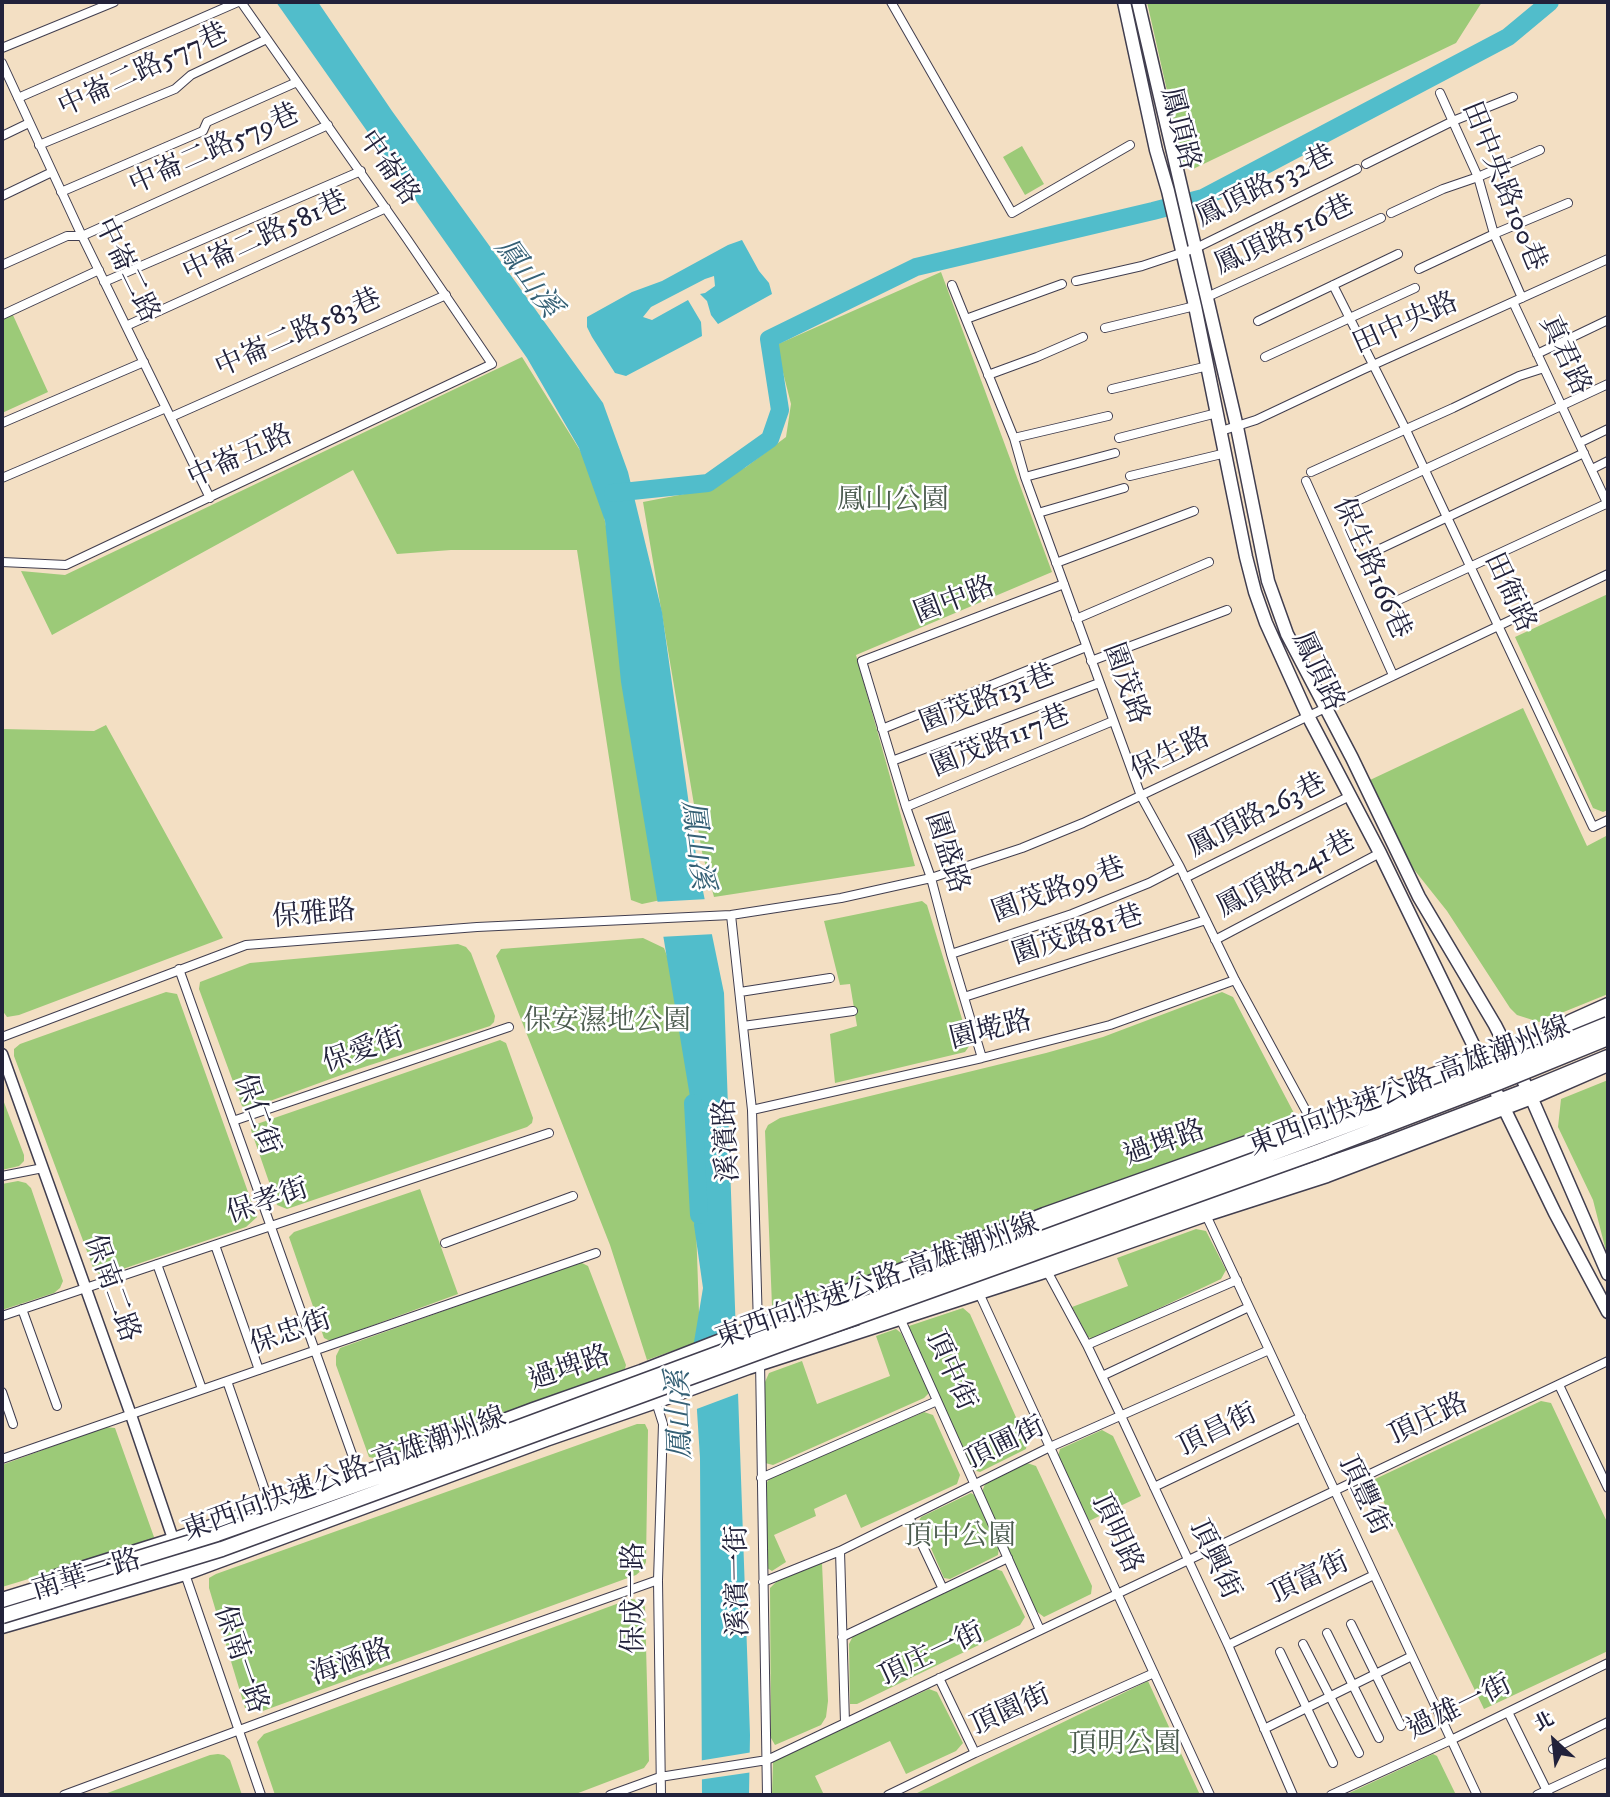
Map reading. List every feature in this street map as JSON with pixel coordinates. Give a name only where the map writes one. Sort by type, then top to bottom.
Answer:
[{"type":"highway","points":[[775,1340],[850,1298],[1608,1013]]},
{"type":"highway","name":"東西向快速公路 高雄潮州線","points":[[2,1616],[222,1549],[775,1340],[858,1306],[1494,1070],[1608,1024]]},
{"type":"highway","name":"東西向快速公路 高雄潮州線","points":[[2,1600],[217,1534],[1317,1152],[1608,1038]]},
{"type":"highway","points":[[775,1340],[864,1321],[975,1286],[1502,1105],[1604,1061]]},
{"type":"main road","name":"鳳頂路","points":[[1124,2],[1156,150],[1195,306],[1255,592],[1266,623],[1308,716],[1380,853],[1555,1213],[1608,1312]]},
{"type":"main road","name":"鳳頂路","points":[[1138,2],[1237,426],[1268,581],[1287,634],[1352,758],[1419,897],[1488,1013],[1530,1094],[1608,1275]]},
{"type":"main road","points":[[1508,1051],[1608,1004]]},
{"type":"main road","name":"過埤路","points":[[174,1539],[740,1334],[1044,1214],[1481,1061]]},
{"type":"main road","points":[[760,1365],[1327,1176],[1502,1105]]},
{"type":"main road","name":"過埤路","points":[[185,1574],[546,1440],[760,1365]]},
{"type":"main road","name":"南華一路","points":[[2,1593],[174,1539]]},
{"type":"main road","name":"南華一路","points":[[2,1627],[185,1574]]},
{"type":"street","points":[[2,48],[114,2]]},
{"type":"street","points":[[18,98],[240,2]]},
{"type":"street","name":"中崙路","points":[[240,2],[492,363]]},
{"type":"street","points":[[891,2],[1012,213],[1130,145]]},
{"type":"street","name":"中崙二路577巷","points":[[39,145],[175,89],[191,75],[267,39]]},
{"type":"street","name":"中崙二路","points":[[2,63],[4,75],[18,98],[210,498]]},
{"type":"street","points":[[61,192],[203,131],[206,122],[298,82]]},
{"type":"street","name":"田中央路100巷","points":[[1440,93],[1478,177],[1494,234],[1522,298]]},
{"type":"street","points":[[1366,164],[1453,121],[1513,97]]},
{"type":"street","points":[[2,136],[29,123]]},
{"type":"street","name":"中崙二路579巷","points":[[2,265],[67,236],[82,236],[328,125]]},
{"type":"street","points":[[1391,213],[1540,150]]},
{"type":"street","name":"鳳頂路532巷","points":[[1076,281],[1142,266],[1196,248],[1357,169]]},
{"type":"street","points":[[2,196],[52,172]]},
{"type":"street","points":[[104,282],[361,172]]},
{"type":"street","points":[[1419,270],[1568,203]]},
{"type":"street","name":"中崙二路581巷","points":[[126,326],[386,208]]},
{"type":"street","name":"鳳頂路516巷","points":[[1207,297],[1381,218]]},
{"type":"street","points":[[1258,321],[1398,254]]},
{"type":"street","name":"田中央路","points":[[1221,431],[1608,260]]},
{"type":"street","points":[[2,315],[99,270]]},
{"type":"street","points":[[966,319],[1062,284]]},
{"type":"street","name":"園茂路","points":[[952,285],[1014,438],[1025,477],[1141,796],[1180,867],[1235,980],[1311,1119]]},
{"type":"street","name":"田衙路","points":[[1334,285],[1471,566],[1593,827],[1608,820]]},
{"type":"street","points":[[1265,357],[1415,288]]},
{"type":"street","name":"中崙二路583巷","points":[[171,417],[446,295]]},
{"type":"street","name":"真君路","points":[[1513,302],[1608,504]]},
{"type":"street","points":[[1105,328],[1195,306]]},
{"type":"street","points":[[1537,354],[1608,320]]},
{"type":"street","points":[[988,374],[1083,337]]},
{"type":"street","points":[[2,423],[144,362]]},
{"type":"street","name":"中崙五路","points":[[2,562],[66,565],[492,363]]},
{"type":"street","points":[[1112,389],[1208,366]]},
{"type":"street","points":[[1405,428],[1519,376],[1544,368]]},
{"type":"street","points":[[1342,508],[1608,384]]},
{"type":"street","points":[[2,478],[166,408]]},
{"type":"street","points":[[1119,438],[1217,413]]},
{"type":"street","points":[[1014,438],[1108,416]]},
{"type":"street","name":"保生路166巷","points":[[1393,675],[1308,477],[1405,428]]},
{"type":"street","points":[[1579,443],[1608,429]]},
{"type":"street","points":[[1025,477],[1115,453]]},
{"type":"street","points":[[1130,476],[1226,453]]},
{"type":"street","points":[[1367,555],[1584,453]]},
{"type":"street","points":[[1592,469],[1608,461]]},
{"type":"street","points":[[1038,513],[1124,488]]},
{"type":"street","points":[[1392,604],[1608,504]]},
{"type":"street","points":[[1056,563],[1194,512]]},
{"type":"street","points":[[1076,619],[1209,562]]},
{"type":"street","name":"保生路","points":[[731,915],[841,898],[932,878],[1032,844],[1141,796],[1608,574]]},
{"type":"street","name":"園中路","points":[[862,661],[1064,584]]},
{"type":"street","points":[[1091,662],[1227,610]]},
{"type":"street","points":[[883,729],[1086,647]]},
{"type":"street","name":"園盛路","points":[[862,661],[906,807],[932,878],[982,1058]]},
{"type":"street","name":"園茂路131巷","points":[[892,761],[1099,683]]},
{"type":"street","name":"園茂路117巷","points":[[906,807],[1113,722]]},
{"type":"street","name":"鳳頂路263巷","points":[[1185,878],[1350,796]]},
{"type":"street","name":"鳳頂路241巷","points":[[1215,940],[1380,853]]},
{"type":"street","name":"園茂路99巷","points":[[951,954],[1072,914],[1149,883],[1180,867]]},
{"type":"street","name":"保雅路","points":[[2,1037],[246,945],[477,927],[731,915]]},
{"type":"street","name":"溪濱路","points":[[731,915],[752,1110],[760,1365]]},
{"type":"street","name":"園茂路81巷","points":[[964,997],[1206,920]]},
{"type":"street","name":"保仁街","points":[[179,970],[359,1474]]},
{"type":"street","points":[[740,992],[830,978]]},
{"type":"street","name":"園墘路","points":[[752,1110],[982,1058],[1110,1025],[1235,980]]},
{"type":"street","points":[[743,1026],[853,1012]]},
{"type":"street","name":"保愛街","points":[[233,1121],[509,1027]]},
{"type":"street","name":"保南二路","points":[[2,1054],[174,1539]]},
{"type":"street","name":"保孝街","points":[[2,1316],[549,1133]]},
{"type":"street","points":[[2,1175],[43,1168]]},
{"type":"street","points":[[445,1243],[573,1196]]},
{"type":"street","name":"頂豐街","points":[[1206,1215],[1477,1795]]},
{"type":"street","points":[[215,1245],[259,1370]]},
{"type":"street","name":"保忠街","points":[[2,1459],[596,1252]]},
{"type":"street","points":[[157,1264],[202,1390]]},
{"type":"street","name":"頂興街","points":[[1047,1271],[1121,1416],[1228,1645],[1293,1795]]},
{"type":"street","points":[[1087,1345],[1237,1280]]},
{"type":"street","name":"頂明路","points":[[979,1293],[1210,1795]]},
{"type":"street","points":[[1102,1376],[1249,1307]]},
{"type":"street","points":[[22,1309],[57,1406]]},
{"type":"street","name":"頂中街","points":[[900,1318],[1040,1630]]},
{"type":"street","name":"頂圃街","points":[[763,1582],[840,1551],[1050,1447],[1269,1350]]},
{"type":"street","name":"頂庄路","points":[[1118,1594],[1608,1362]]},
{"type":"street","name":"溪濱一街","points":[[760,1365],[767,1795]]},
{"type":"street","points":[[227,1381],[270,1505]]},
{"type":"street","points":[[1559,1385],[1608,1488]]},
{"type":"street","points":[[2,1392],[13,1424]]},
{"type":"street","points":[[761,1478],[937,1401]]},
{"type":"street","name":"保成一路","points":[[656,1402],[663,1424],[658,1580],[661,1795]]},
{"type":"street","name":"頂昌街","points":[[1154,1488],[1301,1417]]},
{"type":"street","points":[[909,1517],[943,1589]]},
{"type":"street","name":"保南一路","points":[[174,1539],[261,1795]]},
{"type":"street","points":[[840,1551],[845,1723]]},
{"type":"street","points":[[842,1637],[1008,1558]]},
{"type":"street","name":"頂富街","points":[[1228,1645],[1374,1575]]},
{"type":"street","name":"海涵路","points":[[64,1795],[239,1729],[658,1580]]},
{"type":"street","name":"頂庄一街","points":[[610,1795],[660,1777],[767,1760],[1118,1594]]},
{"type":"street","points":[[1351,1624],[1401,1726]]},
{"type":"street","points":[[1327,1633],[1379,1738]]},
{"type":"street","points":[[1303,1644],[1359,1753]]},
{"type":"street","points":[[1280,1652],[1333,1763]]},
{"type":"street","points":[[1264,1729],[1412,1656]]},
{"type":"street","name":"過雄一街","points":[[1331,1795],[1608,1663]]},
{"type":"street","name":"頂園街","points":[[888,1795],[1154,1674]]},
{"type":"street","points":[[939,1678],[975,1754]]},
{"type":"street","points":[[1508,1712],[1548,1793]]},
{"type":"street","points":[[1553,1749],[1608,1722]]},
{"type":"street","points":[[1537,1795],[1548,1793],[1608,1762]]},
{"type":"green space","points":[[1147,2],[1482,2],[1456,43],[1191,170],[1184,166]]},
{"type":"green space","points":[[1022,146],[1044,184],[1025,195],[1003,157]]},
{"type":"green space","name":"鳳山公園","points":[[941,272],[1052,572],[856,655],[915,866],[714,897],[702,852],[643,502],[700,491],[746,467],[786,437],[791,404],[776,345]]},
{"type":"green space","points":[[12,313],[48,392],[2,413],[2,318]]},
{"type":"green space","points":[[522,357],[596,476],[631,652],[661,900],[642,904],[631,900],[577,550],[451,550],[397,554],[353,470],[52,635],[21,571],[65,575]]},
{"type":"green space","points":[[1608,594],[1608,810],[1603,812],[1593,808],[1515,637]]},
{"type":"green space","points":[[1523,708],[1587,846],[1608,835],[1608,994],[1539,1022],[1517,1015],[1510,1008],[1447,911],[1412,867],[1370,780]]},
{"type":"green space","points":[[106,725],[223,938],[19,1015],[7,1017],[2,1010],[2,729],[94,731]]},
{"type":"green space","points":[[922,901],[927,905],[970,1045],[965,1052],[835,1083],[830,1034],[857,1026],[850,984],[840,985],[824,921]]},
{"type":"green space","name":"保安濕地公園","points":[[643,938],[664,948],[689,1024],[700,1341],[647,1360],[610,1245],[496,956],[501,949]]},
{"type":"green space","points":[[458,944],[471,953],[495,1016],[490,1026],[355,1070],[248,1109],[242,1106],[199,989],[200,982],[250,963]]},
{"type":"green space","points":[[166,992],[177,994],[257,1217],[246,1227],[105,1275],[99,1274],[94,1270],[14,1056],[14,1049],[20,1044]]},
{"type":"green space","points":[[1222,992],[1233,997],[1296,1117],[1290,1124],[1025,1214],[779,1312],[772,1306],[765,1131],[768,1125],[780,1118],[1103,1037]]},
{"type":"green space","points":[[500,1040],[506,1043],[533,1118],[527,1127],[287,1209],[277,1205],[251,1130],[254,1125]]},
{"type":"green space","points":[[1608,1080],[1608,1259],[1593,1200],[1558,1127],[1561,1099]]},
{"type":"green space","points":[[2,1097],[24,1161],[19,1166],[2,1170]]},
{"type":"green space","points":[[18,1181],[31,1188],[63,1281],[54,1293],[2,1310],[2,1184]]},
{"type":"green space","points":[[420,1189],[458,1294],[330,1341],[324,1338],[289,1237],[294,1232]]},
{"type":"green space","points":[[1196,1229],[1206,1231],[1226,1270],[1221,1279],[1094,1339],[1088,1337],[1072,1307],[1128,1286],[1117,1258]]},
{"type":"green space","points":[[580,1262],[588,1266],[626,1365],[624,1372],[378,1459],[369,1457],[336,1365],[340,1348]]},
{"type":"green space","points":[[963,1308],[970,1314],[1027,1442],[1026,1449],[980,1472],[973,1470],[909,1331],[909,1326]]},
{"type":"green space","points":[[896,1329],[901,1333],[929,1393],[924,1398],[773,1465],[765,1463],[765,1382],[769,1373],[802,1361],[817,1404],[890,1376],[876,1336]]},
{"type":"green space","points":[[1541,1401],[1551,1403],[1608,1524],[1608,1651],[1484,1709],[1373,1480]]},
{"type":"green space","points":[[924,1412],[933,1415],[960,1475],[957,1484],[861,1528],[846,1494],[814,1509],[816,1516],[774,1535],[786,1562],[772,1571],[767,1568],[765,1485],[770,1478]]},
{"type":"green space","points":[[637,1424],[645,1424],[648,1430],[646,1562],[636,1575],[260,1712],[245,1708],[209,1588],[209,1578]]},
{"type":"green space","points":[[105,1427],[115,1428],[154,1537],[151,1542],[2,1587],[2,1465]]},
{"type":"green space","points":[[1102,1430],[1113,1436],[1141,1496],[1089,1521],[1058,1456],[1060,1449]]},
{"type":"green space","points":[[1027,1463],[1036,1466],[1092,1586],[1091,1594],[1044,1617],[1036,1611],[982,1492],[985,1484]]},
{"type":"green space","name":"頂中公園","points":[[971,1493],[976,1496],[999,1547],[998,1555],[950,1579],[944,1578],[919,1521],[921,1517]]},
{"type":"green space","points":[[822,1563],[828,1701],[826,1717],[821,1725],[775,1745],[771,1738],[770,1588],[776,1582]]},
{"type":"green space","points":[[995,1569],[1002,1571],[1025,1617],[1020,1625],[857,1704],[850,1704],[849,1644],[853,1636]]},
{"type":"green space","points":[[630,1599],[641,1600],[645,1607],[649,1761],[644,1768],[573,1795],[275,1795],[257,1742],[264,1734]]},
{"type":"green space","name":"頂明公園","points":[[1148,1681],[1200,1795],[913,1795]]},
{"type":"green space","points":[[929,1689],[937,1692],[963,1743],[956,1751],[906,1774],[890,1741],[815,1776],[824,1795],[772,1795],[773,1761]]},
{"type":"green space","points":[[218,1754],[230,1760],[242,1795],[102,1795],[210,1755]]},
{"type":"green space","points":[[1433,1754],[1437,1756],[1456,1795],[1345,1795]]},
{"type":"water","points":[[276,2],[318,2],[392,111],[603,403],[628,472],[662,612],[697,862],[724,993],[750,1735],[749,1795],[702,1795],[700,1458],[693,1348],[703,1288],[694,1225],[701,1163],[621,682],[605,521],[579,448],[527,358]]},
{"type":"water","points":[[742,240],[769,283],[772,294],[718,324],[711,315],[707,301],[700,294],[715,286],[714,276],[705,279],[651,307],[643,317],[652,320],[688,300],[701,322],[702,336],[626,376],[615,373],[587,327],[587,317],[632,292],[662,281]]},
{"type":"pier","points":[[708,899],[715,934],[659,937],[653,902]]},
{"type":"pier","points":[[740,1327],[742,1392],[694,1410],[690,1347]]},
{"type":"pier","points":[[753,1752],[753,1772],[698,1780],[698,1761]]},
{"type":"waterway","points":[[613,493],[708,483],[770,439],[780,410],[769,339],[916,267],[1203,198],[1508,37],[1550,2]]},
{"type":"waterway","name":"鳳山溪","points":[[693,1103],[699,1215]]}]
